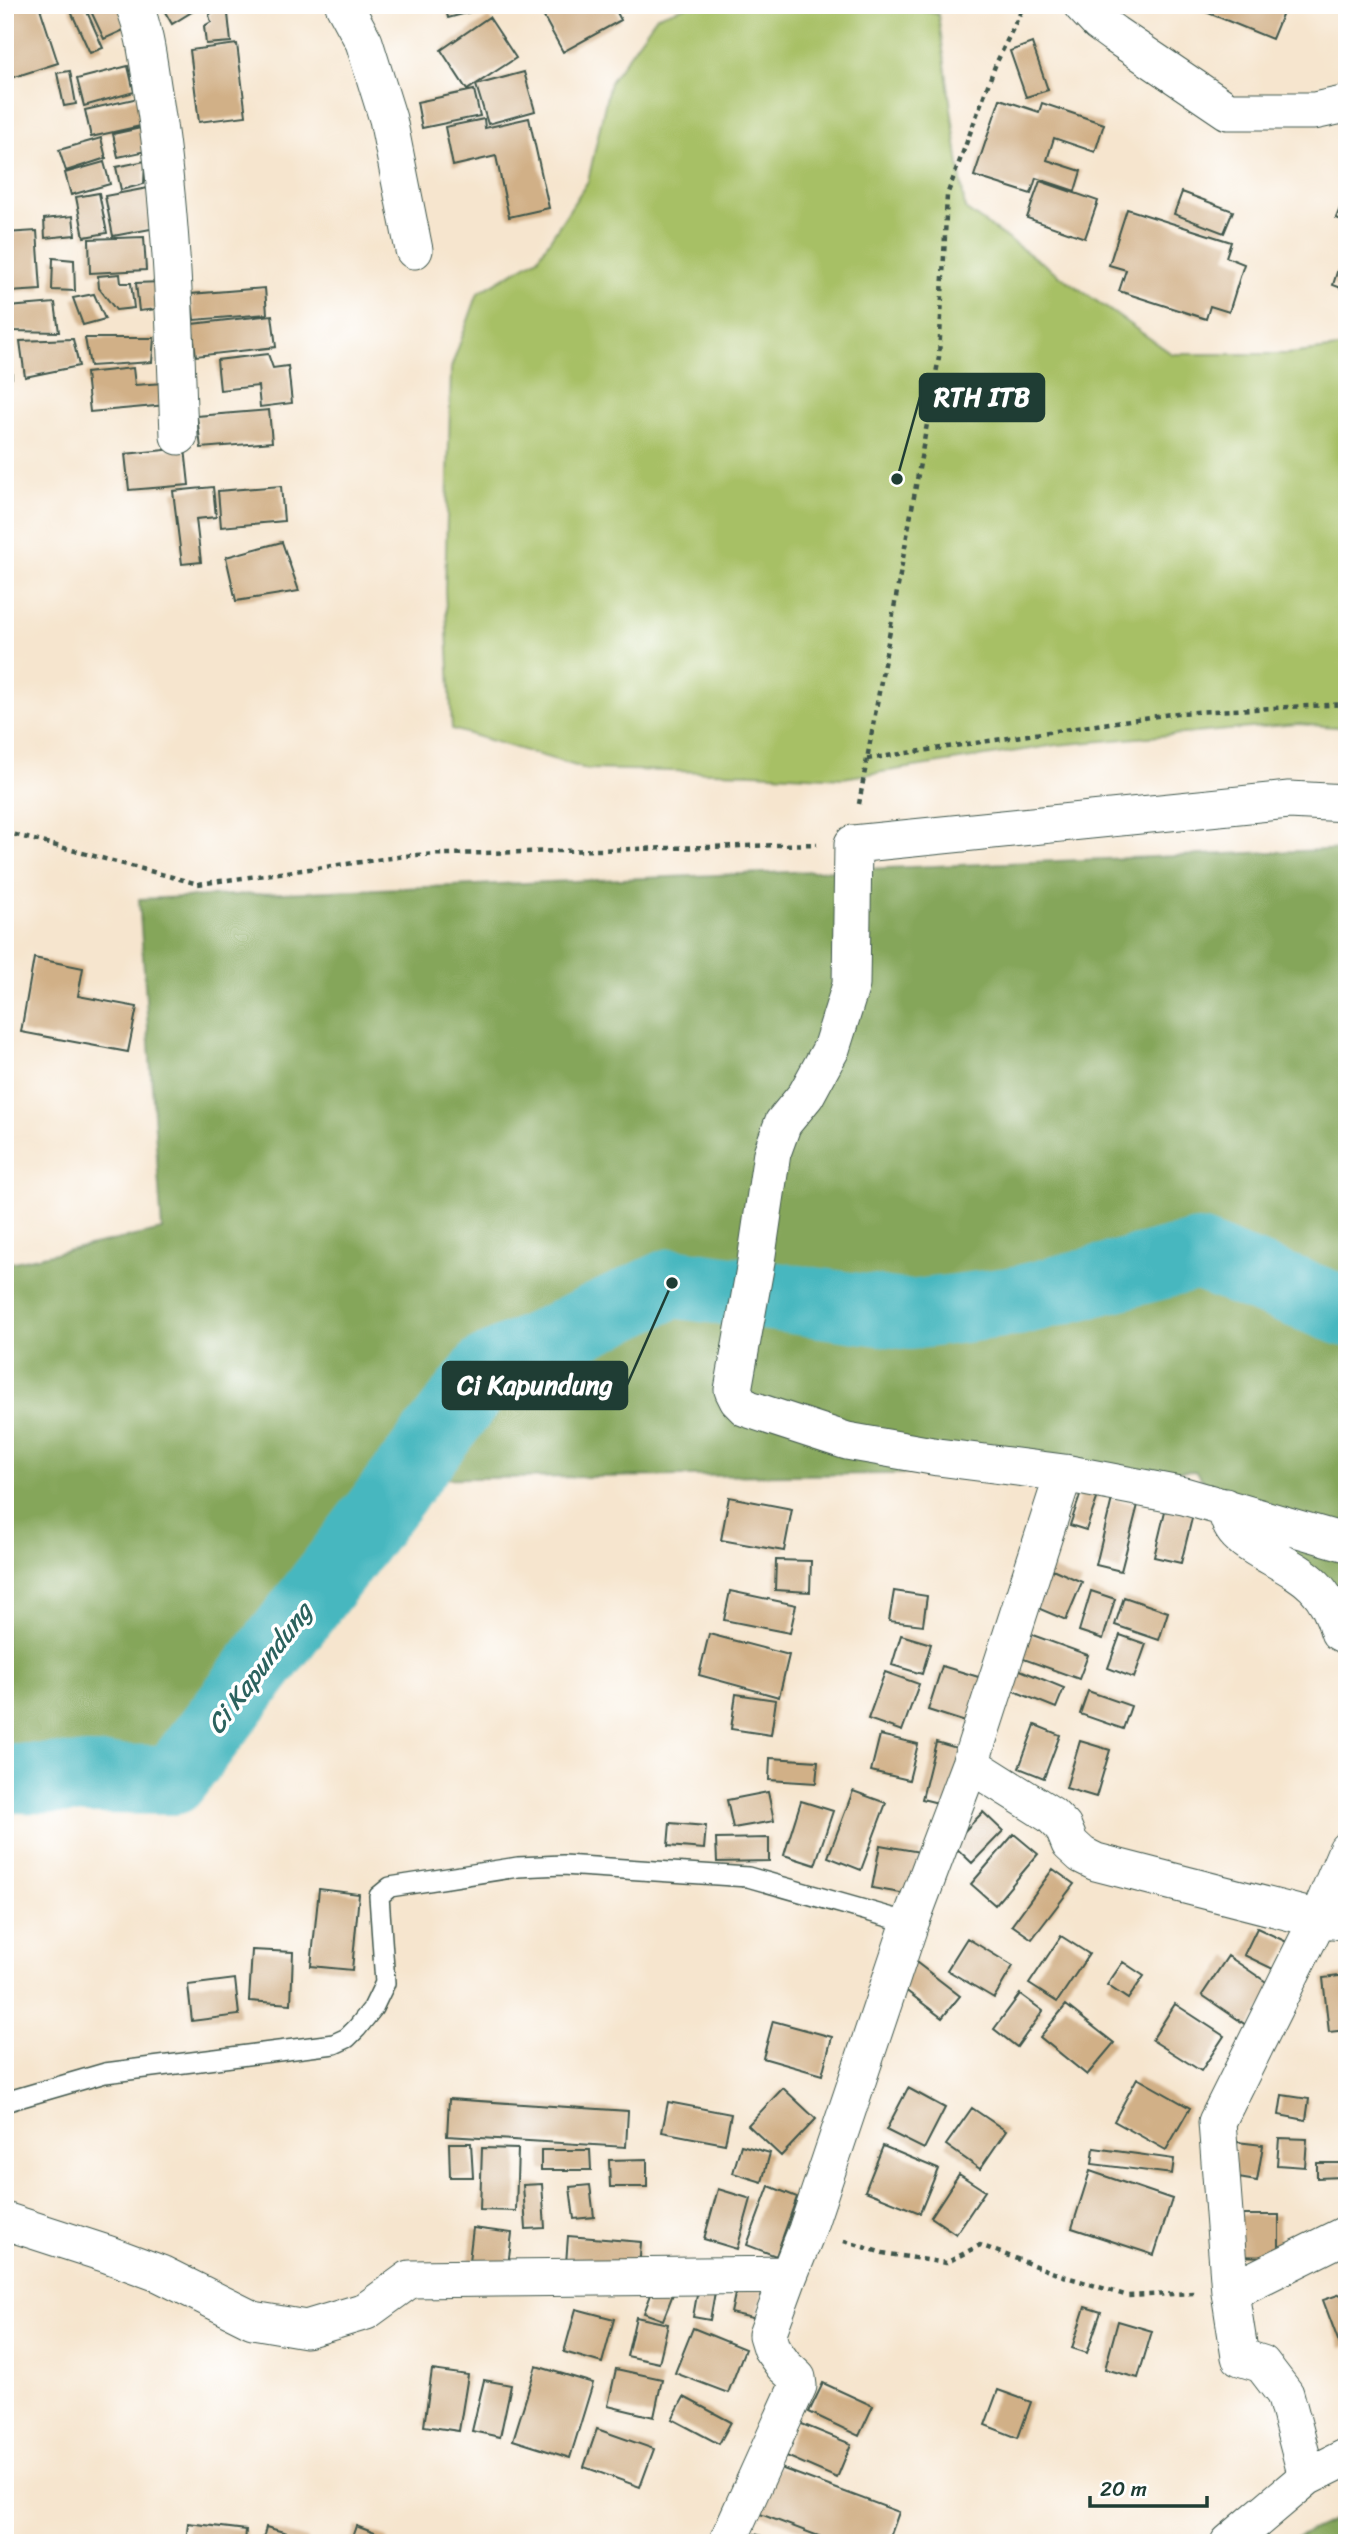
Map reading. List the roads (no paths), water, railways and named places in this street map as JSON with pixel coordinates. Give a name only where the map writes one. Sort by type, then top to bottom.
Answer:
[{"type":"street","points":[[134,5],[142,24],[169,217],[179,436]]},
{"type":"street","points":[[344,5],[364,42],[388,119],[414,250]]},
{"type":"street","points":[[1082,5],[1099,23],[1228,111],[1314,111],[1347,104]]},
{"type":"street","points":[[1347,803],[1289,800],[853,844],[851,985],[831,1049],[806,1096],[783,1123],[772,1153],[733,1390],[737,1400],[746,1408],[847,1441],[938,1457],[1064,1473],[1184,1496],[1347,1543]]},
{"type":"street","points":[[727,2543],[798,2386],[797,2378],[771,2348],[767,2335],[807,2230],[910,1923],[970,1765],[1064,1473]]},
{"type":"street","points":[[1225,1507],[1233,1528],[1252,1545],[1305,1576],[1318,1589],[1333,1611],[1339,1632],[1347,1636]]},
{"type":"street","points":[[970,1765],[1059,1821],[1070,1844],[1082,1855],[1096,1862],[1332,1920]]},
{"type":"street","points":[[1307,2477],[1285,2394],[1262,2364],[1240,2357],[1230,2291],[1217,2122],[1332,1920],[1347,1850]]},
{"type":"street","points":[[5,2221],[161,2274],[253,2320],[306,2329],[366,2311],[410,2279],[789,2275]]},
{"type":"street","points":[[1230,2291],[1347,2234]]},
{"type":"street","points":[[1229,2543],[1307,2477],[1347,2457]]},
{"type":"lane","points":[[5,2102],[105,2073],[308,2047],[347,2038],[373,2008],[385,1983],[380,1896],[390,1887],[518,1867],[563,1865],[748,1877],[910,1923]]},
{"type":"waterway","name":"Ci Kapundung","points":[[5,1778],[173,1780],[487,1370],[672,1283],[910,1315],[1017,1301],[1198,1255],[1347,1312]]},
{"type":"place","name":"RTH ITB","points":[[897,479]]},
{"type":"place","name":"Ci Kapundung","points":[[672,1283]]}]
